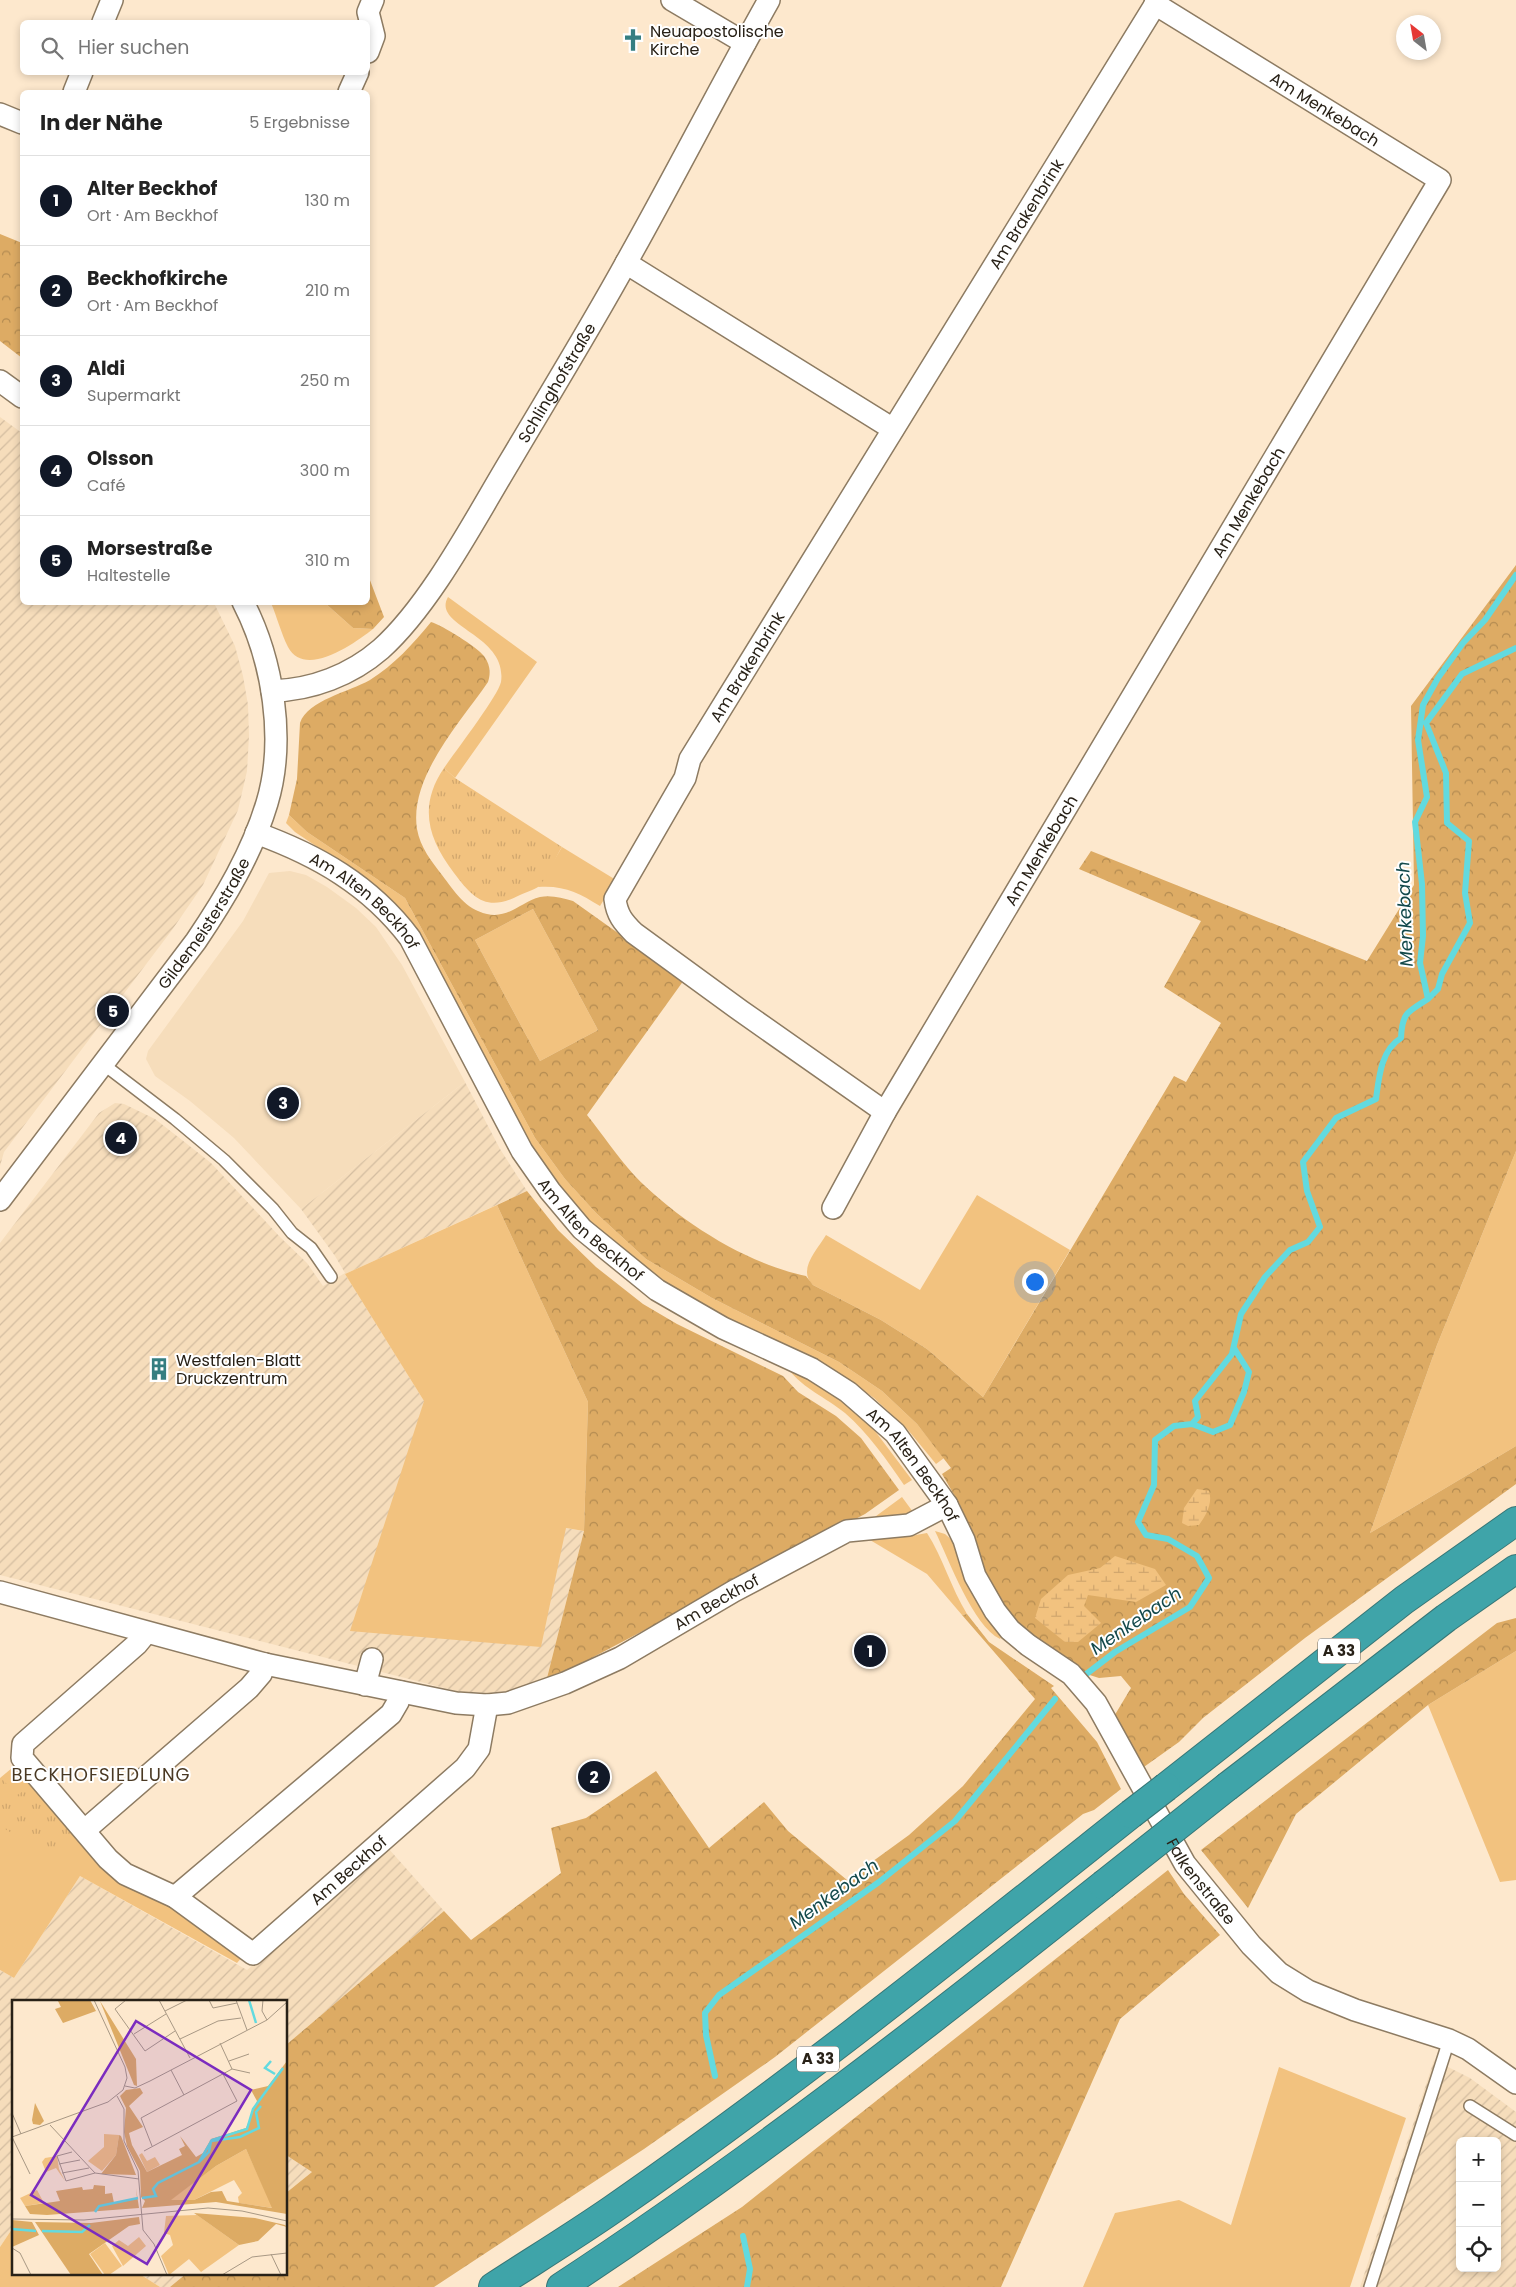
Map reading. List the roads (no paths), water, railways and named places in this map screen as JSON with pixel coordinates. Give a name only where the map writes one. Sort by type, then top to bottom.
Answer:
[{"type":"highway","name":"A 33","points":[[493,2287],[613,2209],[790,2080],[928,1975],[1404,1600],[1516,1520]]},
{"type":"highway","name":"A 33","points":[[561,2287],[655,2226],[796,2125],[1228,1786],[1446,1618],[1516,1569]]},
{"type":"street","points":[[104,20],[112,0]]},
{"type":"street","points":[[370,47],[374,36],[368,12],[373,0]]},
{"type":"street","points":[[672,0],[745,43]]},
{"type":"street","name":"Schlinghofstraße","points":[[272,691],[292,690],[319,683],[350,671],[367,660],[398,631],[422,602],[457,547],[626,263],[769,0]]},
{"type":"street","name":"Am Brakenbrink","points":[[885,1112],[634,933],[622,922],[616,910],[615,899],[620,887],[685,778],[690,759],[1157,2]]},
{"type":"street","name":"Am Menkebach","points":[[833,1208],[885,1112],[1440,180],[1157,2]]},
{"type":"street","points":[[75,90],[81,75]]},
{"type":"street","points":[[350,90],[357,75]]},
{"type":"street","points":[[0,114],[20,122]]},
{"type":"street","points":[[626,263],[893,429]]},
{"type":"street","points":[[0,381],[20,396]]},
{"type":"street","name":"Gildemeisterstraße","points":[[0,1200],[222,904],[256,833],[267,802],[273,768],[275,736],[272,691],[260,641],[245,605]]},
{"type":"street","name":"Am Alten Beckhof","points":[[256,833],[307,853],[338,870],[376,899],[394,916],[410,938],[522,1151],[550,1191],[582,1229],[657,1290],[723,1328],[812,1369],[848,1392],[896,1433],[947,1505],[964,1540],[975,1576]]},
{"type":"street","name":"Am Beckhof","points":[[0,1592],[265,1664],[456,1703],[487,1705],[508,1703],[531,1695],[620,1658],[734,1592],[847,1531],[909,1525],[947,1505]]},
{"type":"street","name":"Falkenstraße","points":[[975,1576],[987,1599],[1010,1630],[1070,1674],[1096,1703],[1185,1864],[1226,1915],[1279,1973],[1315,1994],[1450,2040],[1468,2049],[1516,2083]]},
{"type":"street","name":"Am Beckhof","points":[[146,1633],[137,1644],[22,1744],[22,1758],[108,1859],[125,1874],[175,1898],[253,1954],[465,1768],[479,1749],[487,1705]]},
{"type":"street","points":[[365,1684],[372,1659]]},
{"type":"street","points":[[85,1830],[249,1688],[261,1674],[265,1664]]},
{"type":"street","points":[[175,1898],[391,1714],[401,1692]]},
{"type":"lane","points":[[103,1064],[176,1119],[224,1160],[273,1209],[292,1233],[311,1248],[331,1277]]},
{"type":"lane","points":[[1370,2287],[1450,2040]]},
{"type":"lane","points":[[1470,2106],[1516,2135]]},
{"type":"waterway","name":"Menkebach","points":[[1085,1675],[1115,1652],[1190,1607],[1209,1578],[1197,1556],[1168,1539],[1146,1535],[1138,1522],[1154,1485],[1155,1440],[1174,1426],[1192,1424],[1198,1417],[1195,1401],[1232,1354],[1241,1314],[1265,1277],[1290,1250],[1308,1242],[1320,1227],[1307,1191],[1303,1162],[1336,1118],[1376,1099],[1382,1065],[1389,1050],[1401,1038],[1404,1018],[1410,1010],[1428,999],[1420,963],[1423,936],[1422,884],[1415,822],[1427,797],[1418,740],[1423,705],[1438,678],[1463,643],[1485,620],[1516,575]]},
{"type":"waterway","points":[[1428,999],[1438,989],[1442,974],[1470,923],[1465,893],[1469,841],[1447,823],[1446,773],[1426,723],[1462,674],[1516,648]]},
{"type":"waterway","points":[[1192,1424],[1213,1432],[1230,1425],[1244,1392],[1249,1372],[1234,1348]]},
{"type":"waterway","name":"Menkebach","points":[[715,2076],[706,2035],[705,2013],[719,1995],[879,1882],[955,1821],[1055,1699]]},
{"type":"waterway","name":"Menkebach","points":[[743,2236],[750,2269],[747,2287]]},
{"type":"place","name":"Neuapostolische Kirche","points":[[633,40]]},
{"type":"place","name":"Morsestraße","points":[[113,1011]]},
{"type":"place","name":"Aldi","points":[[283,1103]]},
{"type":"place","name":"Olsson","points":[[121,1138]]},
{"type":"place","name":"Westfalen-Blatt Druckzentrum","points":[[159,1369]]},
{"type":"place","name":"Alter Beckhof","points":[[870,1651]]},
{"type":"place","name":"Beckhofkirche","points":[[594,1777]]},
{"type":"district","name":"BECKHOFSIEDLUNG","points":[[101,1775]]}]
